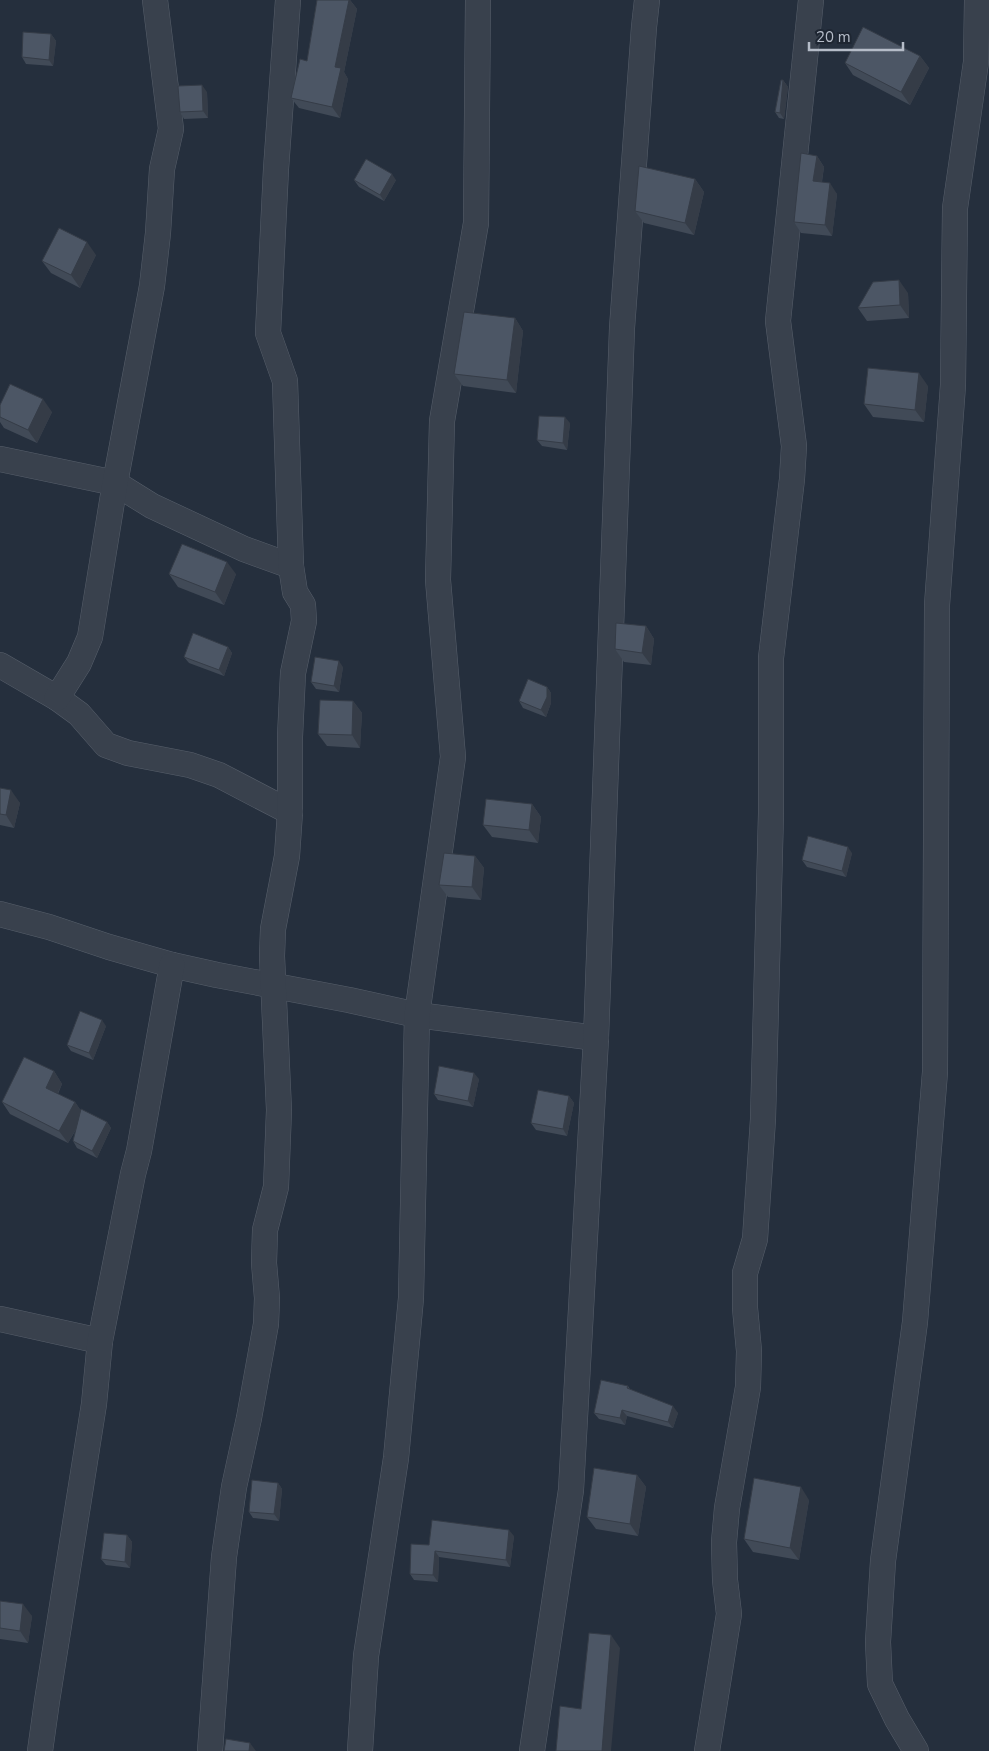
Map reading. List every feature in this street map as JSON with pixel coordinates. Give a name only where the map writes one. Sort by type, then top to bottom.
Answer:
[{"type":"street","points":[[57,698],[79,664],[90,637],[115,483],[152,286],[162,169],[170,129],[155,0]]},
{"type":"street","points":[[210,1751],[228,1531],[234,1487],[266,1324],[268,1298],[264,1263],[265,1230],[276,1187],[279,1110],[272,956],[273,929],[287,856],[290,812],[290,737],[293,672],[304,621],[303,604],[295,592],[291,566],[285,381],[268,333],[276,169],[288,0]]},
{"type":"street","points":[[360,1751],[366,1656],[396,1458],[411,1298],[417,1015],[453,756],[438,580],[442,431],[476,223],[478,0]]},
{"type":"street","points":[[532,1751],[571,1490],[596,1038],[622,328],[643,37],[648,0]]},
{"type":"street","points":[[707,1751],[729,1614],[725,1580],[724,1542],[727,1508],[748,1388],[749,1351],[745,1308],[745,1273],[755,1239],[763,1119],[771,813],[771,658],[792,479],[794,446],[778,321],[811,0]]},
{"type":"street","points":[[916,1751],[897,1719],[880,1684],[878,1642],[883,1561],[914,1322],[935,1072],[937,605],[953,385],[955,208],[976,62],[977,0]]},
{"type":"street","points":[[0,459],[115,483],[152,506],[244,549],[291,566]]},
{"type":"street","points":[[0,664],[57,698],[79,714],[106,745],[128,753],[190,765],[219,775],[290,812]]},
{"type":"street","points":[[0,914],[172,965],[417,1015],[596,1038]]},
{"type":"street","points":[[40,1751],[94,1404],[100,1341],[139,1151],[172,965]]},
{"type":"street","points":[[0,1319],[100,1341]]},
{"type":"building","points":[[317,0],[349,0],[335,67],[341,68],[332,107],[291,98],[300,59],[307,61]]},
{"type":"building","points":[[863,27],[920,56],[901,92],[845,63]]},
{"type":"building","points":[[23,32],[51,34],[49,60],[22,57]]},
{"type":"building","points":[[781,80],[783,80],[780,113],[775,112]]},
{"type":"building","points":[[202,85],[203,111],[180,112],[178,86]]},
{"type":"building","points":[[801,153],[817,156],[813,181],[830,183],[825,225],[794,222]]},
{"type":"building","points":[[366,159],[392,174],[380,195],[354,180]]},
{"type":"building","points":[[639,166],[695,179],[685,223],[635,211]]},
{"type":"building","points":[[59,228],[87,242],[71,275],[42,261]]},
{"type":"building","points":[[899,280],[900,305],[858,308],[873,282]]},
{"type":"building","points":[[464,312],[515,318],[507,380],[454,374]]},
{"type":"building","points":[[868,368],[919,373],[915,410],[864,404]]},
{"type":"building","points":[[10,384],[43,399],[28,430],[0,417],[0,405]]},
{"type":"building","points":[[539,416],[565,417],[563,443],[537,440]]},
{"type":"building","points":[[182,544],[227,562],[215,592],[169,574]]},
{"type":"building","points":[[616,623],[646,626],[642,653],[615,649]]},
{"type":"building","points":[[193,633],[228,647],[219,670],[184,657]]},
{"type":"building","points":[[315,657],[339,661],[334,686],[311,682]]},
{"type":"building","points":[[528,679],[547,687],[547,697],[541,710],[519,701]]},
{"type":"building","points":[[320,700],[353,701],[352,735],[318,734]]},
{"type":"building","points":[[0,788],[11,790],[6,815],[0,814]]},
{"type":"building","points":[[486,799],[532,804],[529,830],[483,825]]},
{"type":"building","points":[[808,836],[848,847],[842,871],[802,860]]},
{"type":"building","points":[[444,853],[475,856],[472,887],[439,885]]},
{"type":"building","points":[[80,1011],[102,1020],[89,1053],[67,1045]]},
{"type":"building","points":[[24,1057],[54,1071],[46,1088],[75,1102],[59,1131],[2,1102]]},
{"type":"building","points":[[439,1066],[474,1073],[468,1101],[434,1094]]},
{"type":"building","points":[[538,1090],[569,1096],[563,1129],[531,1123]]},
{"type":"building","points":[[81,1109],[107,1122],[92,1151],[73,1141]]},
{"type":"building","points":[[601,1380],[628,1386],[627,1388],[673,1406],[668,1422],[622,1410],[620,1418],[594,1413]]},
{"type":"building","points":[[594,1468],[637,1475],[630,1524],[587,1517]]},
{"type":"building","points":[[754,1478],[801,1487],[790,1548],[744,1539]]},
{"type":"building","points":[[252,1480],[278,1483],[274,1514],[249,1512]]},
{"type":"building","points":[[432,1520],[509,1530],[506,1560],[435,1551],[433,1575],[410,1574],[411,1544],[429,1545]]},
{"type":"building","points":[[104,1533],[127,1535],[125,1562],[101,1559]]},
{"type":"building","points":[[0,1601],[23,1604],[20,1631],[0,1628]]},
{"type":"building","points":[[589,1633],[611,1635],[602,1751],[556,1751],[560,1706],[581,1709]]},
{"type":"building","points":[[226,1739],[250,1743],[249,1751],[224,1751]]}]
